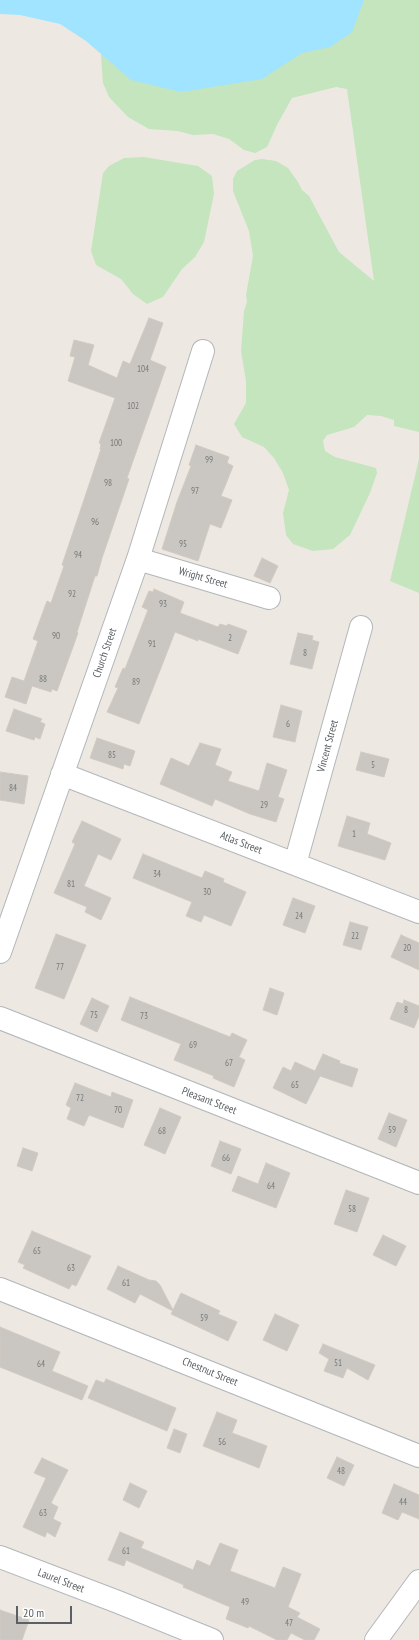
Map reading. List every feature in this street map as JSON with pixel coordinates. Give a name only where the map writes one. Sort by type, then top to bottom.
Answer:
[{"type":"street","name":"Church Street","points":[[0,952],[138,558],[203,351]]},
{"type":"street","name":"Wright Street","points":[[138,558],[269,598]]},
{"type":"street","name":"Vincent Street","points":[[295,864],[361,627]]},
{"type":"street","name":"Atlas Street","points":[[62,774],[419,912]]},
{"type":"street","name":"Pleasant Street","points":[[0,1018],[419,1183]]},
{"type":"street","name":"Chestnut Street","points":[[0,1289],[419,1456]]},
{"type":"street","name":"Laurel Street","points":[[0,1557],[212,1640]]},
{"type":"street","points":[[376,1640],[419,1581]]},
{"type":"green space","points":[[110,0],[419,0],[419,432],[394,426],[394,420],[381,416],[367,415],[354,427],[327,435],[323,441],[325,451],[335,457],[376,468],[377,473],[370,493],[350,535],[333,549],[313,551],[293,544],[286,535],[283,513],[289,490],[283,473],[274,458],[264,447],[242,437],[234,424],[246,403],[246,381],[241,351],[244,311],[247,302],[246,295],[253,256],[249,231],[233,191],[233,179],[237,171],[255,160],[262,159],[276,161],[288,168],[302,190],[309,196],[339,252],[374,281],[347,89],[336,87],[292,98],[267,147],[255,153],[244,150],[229,139],[213,134],[193,135],[178,131],[149,129],[128,117],[109,97],[103,83],[101,56],[104,19]]},
{"type":"green space","points":[[144,157],[198,166],[212,176],[214,194],[204,242],[195,257],[182,269],[163,297],[147,304],[133,294],[121,279],[96,265],[91,251],[103,173],[109,166],[124,158]]},
{"type":"green space","points":[[419,459],[419,593],[390,581]]},
{"type":"water","points":[[0,0],[364,0],[352,32],[330,47],[302,53],[262,79],[181,92],[131,80],[86,41],[60,24],[20,15],[0,14]]},
{"type":"building","points":[[149,318],[163,323],[150,360],[166,367],[127,478],[129,479],[97,576],[95,576],[77,632],[78,633],[57,691],[52,689],[51,692],[32,686],[26,704],[5,697],[12,677],[24,681],[38,641],[33,639],[47,601],[51,603],[64,566],[62,565],[101,449],[101,444],[99,443],[115,398],[68,381],[75,357],[70,356],[74,340],[94,345],[88,365],[117,378],[123,361],[130,364]]},
{"type":"building","points":[[196,445],[229,457],[227,463],[233,466],[221,496],[232,500],[221,528],[210,524],[198,561],[162,549],[177,502],[191,466],[189,465]]},
{"type":"building","points":[[262,558],[278,566],[270,583],[254,576]]},
{"type":"building","points":[[154,589],[184,602],[180,613],[218,627],[220,624],[227,626],[228,624],[247,631],[238,654],[175,632],[139,724],[107,712],[118,688],[115,687],[123,668],[125,669],[148,610],[142,607],[149,591],[153,592]]},
{"type":"building","points":[[298,633],[313,636],[312,640],[319,642],[312,669],[290,664]]},
{"type":"building","points":[[281,705],[302,711],[295,742],[273,737]]},
{"type":"building","points":[[14,709],[42,719],[40,722],[45,724],[40,739],[35,737],[34,740],[6,731]]},
{"type":"building","points":[[97,738],[135,751],[130,766],[124,764],[123,769],[90,758]]},
{"type":"building","points":[[200,743],[221,749],[215,765],[232,772],[228,781],[259,791],[267,763],[287,770],[278,797],[284,799],[276,822],[250,814],[215,799],[212,806],[160,784],[171,758],[189,766]]},
{"type":"building","points":[[361,752],[389,759],[384,777],[356,770]]},
{"type":"building","points":[[0,772],[28,776],[24,804],[0,800]]},
{"type":"building","points":[[347,816],[370,823],[367,834],[391,843],[385,860],[338,846]]},
{"type":"building","points":[[82,821],[121,839],[111,860],[98,854],[84,886],[111,898],[101,920],[85,912],[87,907],[54,893],[75,844],[72,842]]},
{"type":"building","points":[[143,854],[202,878],[205,871],[224,879],[223,882],[246,892],[231,926],[204,915],[201,922],[186,916],[192,902],[133,878]]},
{"type":"building","points":[[293,898],[315,906],[305,933],[283,925]]},
{"type":"building","points":[[350,922],[368,927],[361,950],[343,945]]},
{"type":"building","points":[[56,934],[86,945],[64,999],[35,988]]},
{"type":"building","points":[[401,935],[419,943],[419,970],[391,957]]},
{"type":"building","points":[[270,988],[284,993],[277,1015],[263,1010]]},
{"type":"building","points":[[130,997],[230,1037],[232,1033],[247,1040],[239,1057],[245,1060],[234,1087],[213,1078],[214,1076],[174,1060],[181,1044],[121,1020]]},
{"type":"building","points":[[92,998],[109,1006],[97,1032],[80,1024]]},
{"type":"building","points":[[404,1000],[419,1006],[419,1016],[414,1028],[390,1019],[397,1002],[403,1004]]},
{"type":"building","points":[[323,1054],[340,1061],[339,1063],[358,1069],[352,1087],[320,1076],[306,1104],[273,1088],[283,1067],[291,1071],[295,1062],[315,1071]]},
{"type":"building","points":[[75,1083],[111,1097],[112,1092],[133,1100],[123,1128],[89,1115],[84,1126],[67,1119],[71,1108],[66,1105]]},
{"type":"building","points":[[160,1108],[181,1117],[165,1154],[144,1145]]},
{"type":"building","points":[[389,1113],[407,1120],[396,1147],[378,1139]]},
{"type":"building","points":[[220,1141],[241,1149],[231,1174],[211,1166]]},
{"type":"building","points":[[23,1148],[38,1153],[32,1171],[17,1166]]},
{"type":"building","points":[[266,1163],[290,1173],[276,1208],[232,1191],[238,1176],[258,1184]]},
{"type":"building","points":[[346,1190],[369,1198],[357,1232],[334,1224]]},
{"type":"building","points":[[32,1231],[91,1256],[76,1286],[72,1284],[69,1289],[23,1268],[25,1265],[18,1262]]},
{"type":"building","points":[[383,1235],[406,1246],[396,1266],[373,1255]]},
{"type":"building","points":[[118,1266],[149,1280],[156,1281],[160,1285],[173,1310],[181,1293],[220,1311],[218,1314],[237,1322],[228,1341],[171,1314],[173,1311],[140,1294],[135,1303],[107,1289]]},
{"type":"building","points":[[275,1314],[299,1325],[287,1351],[263,1340]]},
{"type":"building","points":[[0,1327],[60,1352],[52,1371],[88,1386],[82,1400],[0,1367]]},
{"type":"building","points":[[323,1344],[375,1365],[368,1380],[347,1368],[343,1378],[324,1371],[329,1359],[319,1353]]},
{"type":"building","points":[[106,1379],[176,1408],[167,1431],[88,1398],[96,1380],[104,1383]]},
{"type":"building","points":[[217,1412],[237,1420],[232,1433],[267,1446],[259,1468],[203,1446]]},
{"type":"building","points":[[174,1429],[187,1434],[180,1453],[167,1448]]},
{"type":"building","points":[[337,1457],[354,1465],[344,1486],[327,1478]]},
{"type":"building","points":[[42,1458],[68,1470],[51,1503],[58,1507],[53,1519],[61,1523],[55,1537],[47,1532],[45,1537],[23,1527],[46,1478],[34,1473]]},
{"type":"building","points":[[130,1483],[147,1491],[139,1508],[123,1500]]},
{"type":"building","points":[[394,1484],[419,1495],[419,1519],[402,1512],[398,1520],[382,1513]]},
{"type":"building","points":[[120,1532],[144,1542],[141,1548],[193,1570],[197,1560],[210,1566],[220,1543],[238,1550],[230,1571],[275,1588],[283,1567],[301,1574],[288,1607],[300,1613],[297,1617],[320,1629],[314,1640],[305,1640],[291,1633],[287,1640],[277,1640],[249,1626],[248,1628],[226,1619],[230,1607],[126,1560],[124,1566],[108,1560]]},
{"type":"building","points":[[0,1610],[29,1620],[22,1640],[0,1640]]}]
